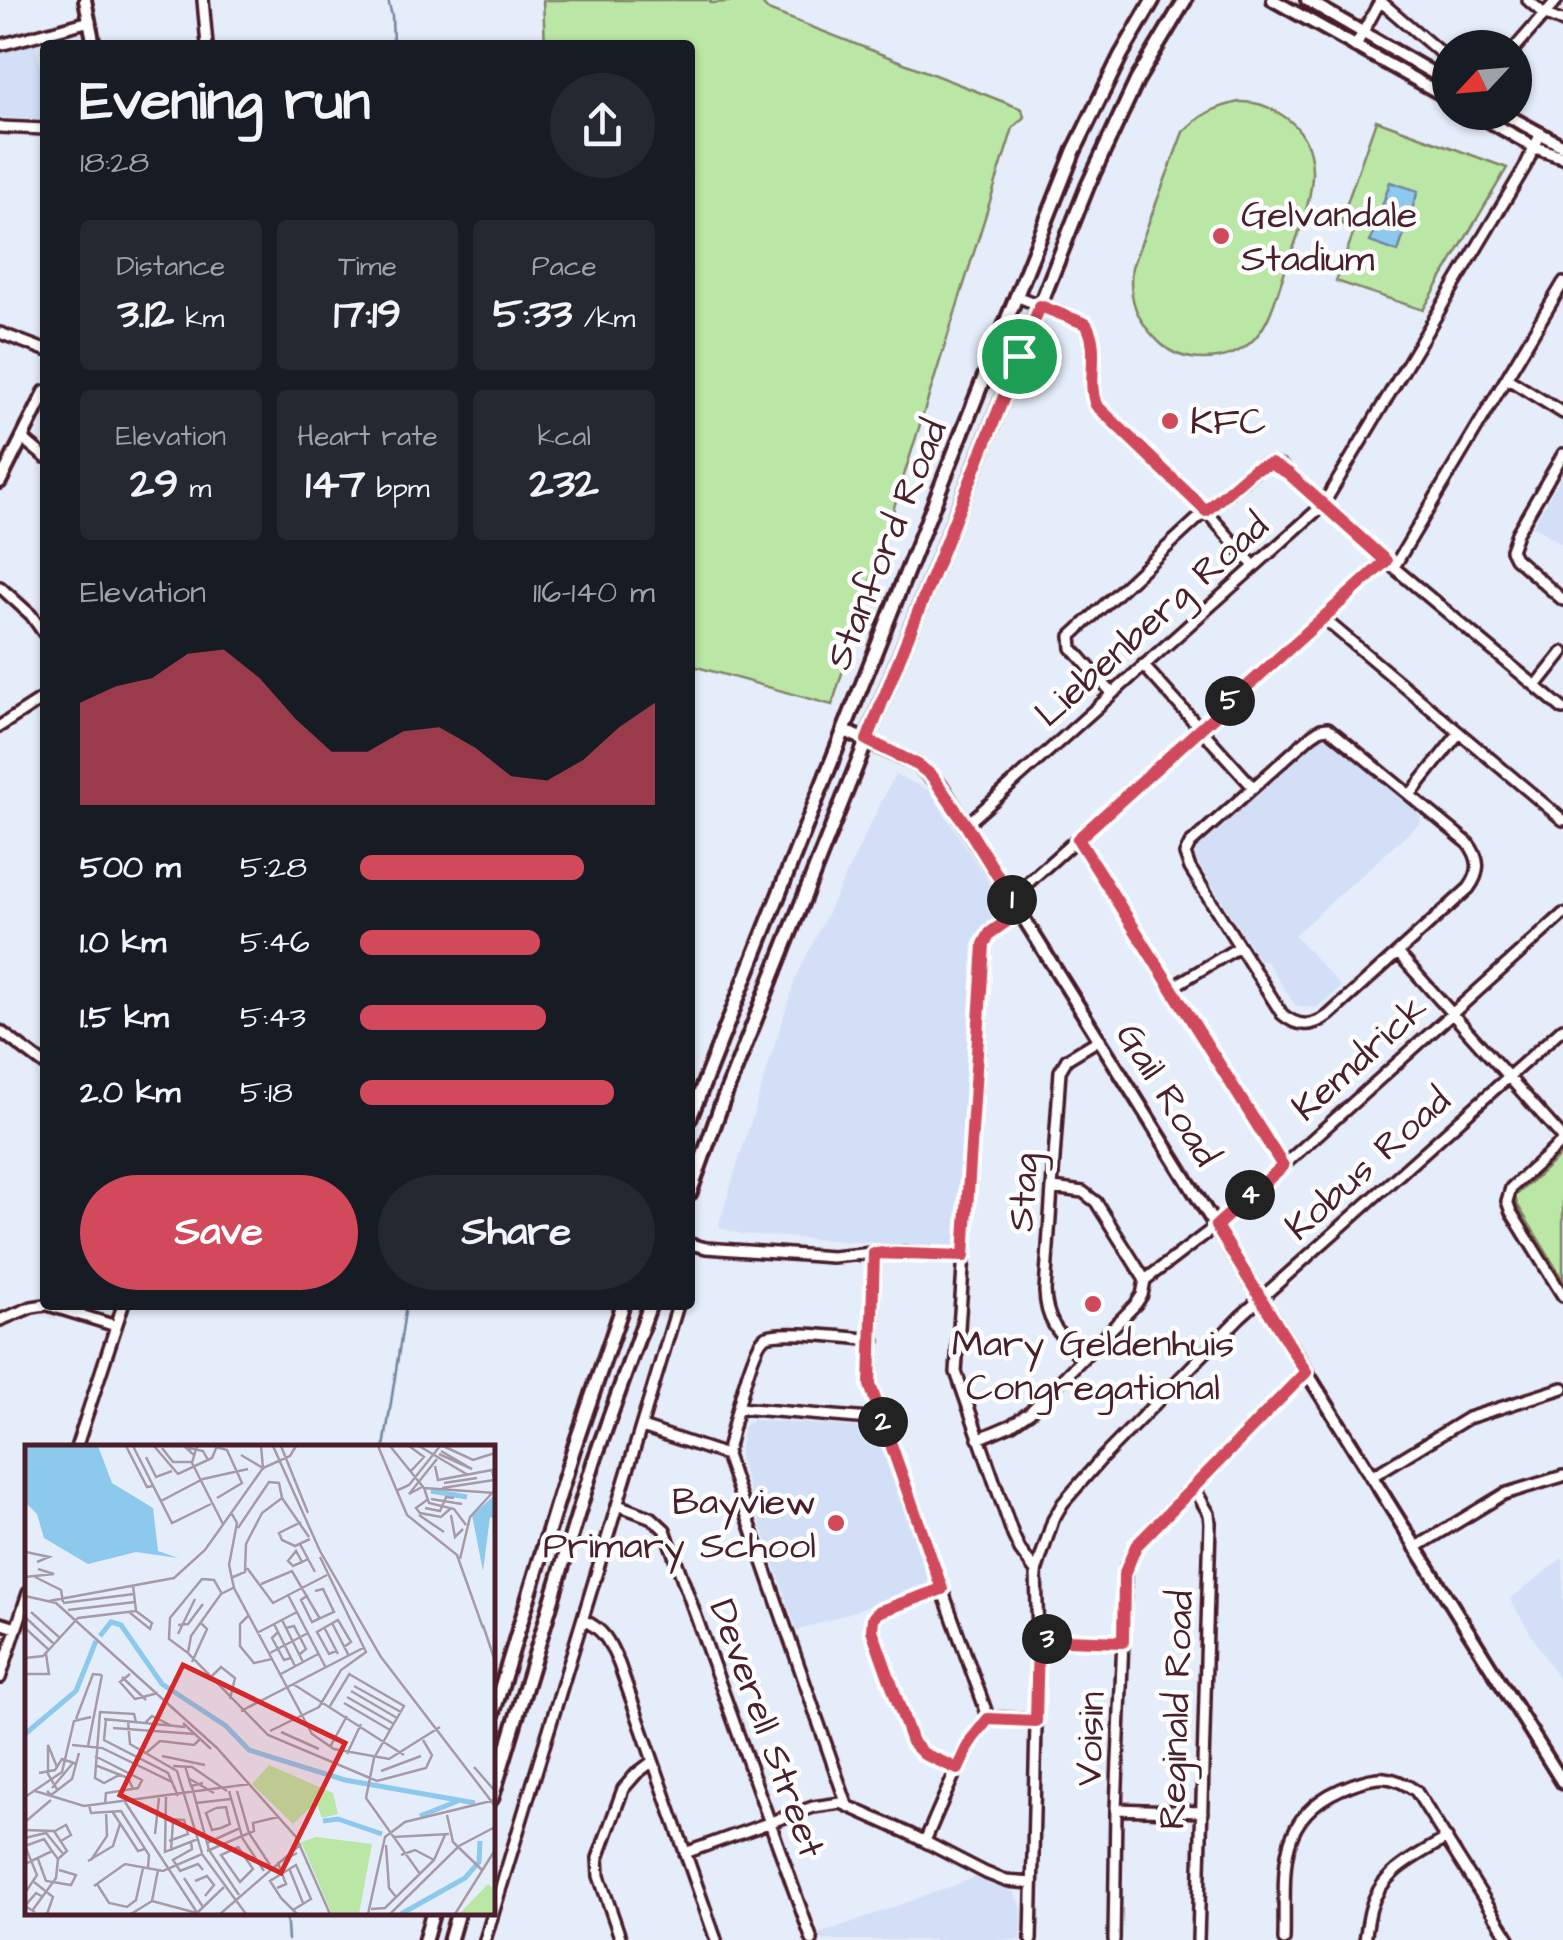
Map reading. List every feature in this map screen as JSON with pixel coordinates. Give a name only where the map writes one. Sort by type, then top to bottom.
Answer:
[{"type":"main road","name":"Stanford Road","points":[[695,1106],[1074,151],[1153,0]]},
{"type":"main road","name":"Stanford Road","points":[[695,1178],[1088,185],[1118,118],[1185,0]]},
{"type":"main road","points":[[495,1707],[573,1451],[621,1310]]},
{"type":"main road","points":[[495,1788],[594,1461],[648,1310]]},
{"type":"main road","points":[[425,1940],[433,1915]]},
{"type":"main road","points":[[450,1940],[457,1915]]},
{"type":"street","points":[[84,0],[93,40]]},
{"type":"street","points":[[203,0],[206,40]]},
{"type":"street","points":[[1273,0],[1432,90]]},
{"type":"street","points":[[1306,0],[1432,73]]},
{"type":"street","points":[[1356,47],[1380,0],[1432,45]]},
{"type":"street","points":[[1528,0],[1544,14],[1563,22]]},
{"type":"street","points":[[1530,30],[1557,0]]},
{"type":"street","points":[[0,45],[90,21]]},
{"type":"street","points":[[0,126],[40,129]]},
{"type":"street","points":[[1532,128],[1563,146]]},
{"type":"street","points":[[1506,130],[1563,157]]},
{"type":"street","name":"Liebenberg Road","points":[[966,825],[1323,505],[1430,329],[1541,133]]},
{"type":"street","points":[[1011,898],[1323,618],[1390,564],[1508,379],[1563,283]]},
{"type":"street","points":[[1016,296],[1086,324],[1092,335],[1092,393],[1096,405],[1206,511],[1254,566]]},
{"type":"street","points":[[0,333],[40,348]]},
{"type":"street","points":[[1508,379],[1563,413]]},
{"type":"street","points":[[0,482],[40,402]]},
{"type":"street","points":[[22,438],[40,453]]},
{"type":"street","points":[[0,468],[22,438]]},
{"type":"street","points":[[1563,454],[1517,532],[1511,550],[1514,558],[1563,600]]},
{"type":"street","points":[[1112,693],[1072,648],[1071,636],[1254,469],[1271,464],[1288,473],[1563,709]]},
{"type":"street","points":[[0,587],[40,628]]},
{"type":"street","points":[[1323,618],[1563,820]]},
{"type":"street","points":[[1536,686],[1563,652]]},
{"type":"street","points":[[1144,665],[1253,787]]},
{"type":"street","points":[[0,726],[40,700]]},
{"type":"street","points":[[1328,728],[1468,842],[1478,858],[1479,868],[1469,888],[1329,1015],[1308,1025],[1293,1022],[1282,1014],[1185,854],[1190,844],[1253,787],[1312,735],[1328,728]]},
{"type":"street","name":"Gail Road","points":[[845,731],[925,770],[940,786],[1563,1783]]},
{"type":"street","points":[[1410,795],[1459,733]]},
{"type":"street","points":[[1078,839],[1283,1166]]},
{"type":"street","points":[[1020,912],[990,933],[984,944],[956,1372],[1016,1544],[1036,1572]]},
{"type":"street","name":"Kemdrick","points":[[1145,1280],[1216,1226],[1563,914]]},
{"type":"street","points":[[1171,988],[1239,947]]},
{"type":"street","points":[[1398,953],[1563,1139],[1511,1188],[1507,1201],[1563,1296]]},
{"type":"street","name":"Kobus Road","points":[[1030,1940],[1038,1639],[1036,1572],[1053,1520],[1072,1491],[1261,1298],[1563,1028]]},
{"type":"street","points":[[0,1032],[40,1057]]},
{"type":"street","name":"Stag","points":[[1081,1358],[1056,1331],[1045,1303],[1061,1066],[1100,1039]]},
{"type":"street","points":[[978,1439],[1023,1418],[1142,1296],[1145,1280],[1096,1202],[1084,1192],[1053,1188]]},
{"type":"street","points":[[695,1245],[832,1257],[874,1253],[964,1256]]},
{"type":"street","points":[[874,1253],[870,1385],[988,1719]]},
{"type":"street","points":[[0,1320],[40,1306]]},
{"type":"street","points":[[63,1310],[116,1326]]},
{"type":"street","points":[[77,1445],[121,1310]]},
{"type":"street","points":[[495,1910],[677,1310]]},
{"type":"street","points":[[847,1804],[726,1455],[758,1344],[768,1336],[874,1340]]},
{"type":"street","name":"Voisin","points":[[1114,1940],[1124,1575],[1132,1553],[1148,1532],[1306,1372]]},
{"type":"street","points":[[1371,1477],[1468,1418],[1563,1388]]},
{"type":"street","points":[[738,1408],[882,1420]]},
{"type":"street","points":[[642,1427],[726,1455]]},
{"type":"street","points":[[1415,1548],[1504,1494],[1563,1476]]},
{"type":"street","name":"Reginald Road","points":[[1193,1486],[1210,1523],[1198,1940]]},
{"type":"street","name":"Deverell Street","points":[[618,1505],[652,1518],[665,1530],[812,1940]]},
{"type":"street","points":[[942,1589],[878,1612],[872,1630],[912,1742],[924,1754],[958,1769]]},
{"type":"street","points":[[0,1678],[25,1602]]},
{"type":"street","points":[[583,1620],[608,1639],[716,1940]]},
{"type":"street","points":[[0,1623],[16,1628]]},
{"type":"street","points":[[1038,1639],[1123,1642]]},
{"type":"street","points":[[988,1719],[1036,1721]]},
{"type":"street","points":[[925,1841],[972,1739],[988,1719]]},
{"type":"street","points":[[621,1940],[599,1876],[598,1858],[623,1788],[653,1761]]},
{"type":"street","points":[[1284,1940],[1286,1853],[1304,1813],[1323,1798],[1382,1777],[1416,1791],[1510,1940]]},
{"type":"street","points":[[686,1853],[813,1807],[836,1803],[847,1804],[1006,1880],[1032,1883]]},
{"type":"street","points":[[1116,1809],[1202,1812]]},
{"type":"street","points":[[1365,1940],[1370,1908],[1385,1880],[1447,1838]]},
{"type":"street","points":[[486,1940],[494,1915]]},
{"type":"shaded area","points":[[34,40],[40,66],[40,121],[0,117],[0,49]]},
{"type":"shaded area","points":[[1563,474],[1563,545],[1533,525]]},
{"type":"shaded area","points":[[1322,737],[1330,738],[1419,812],[1421,822],[1294,935],[1341,987],[1316,1008],[1295,1005],[1266,960],[1259,960],[1195,858],[1196,850]]},
{"type":"shaded area","points":[[895,774],[930,791],[1006,910],[973,940],[956,1245],[950,1248],[741,1234],[721,1228],[719,1224],[795,980]]},
{"type":"shaded area","name":"Bayview Primary School","points":[[752,1420],[868,1428],[880,1435],[931,1577],[927,1585],[797,1631],[739,1455],[744,1426]]},
{"type":"shaded area","points":[[1563,1558],[1563,1687],[1510,1599]]},
{"type":"shaded area","points":[[978,1877],[1014,1893],[1022,1909],[1021,1940],[821,1940],[819,1934]]},
{"type":"green space","points":[[543,0],[759,0],[768,10],[1022,109],[1024,117],[1013,128],[832,705],[695,666],[695,40],[545,40]]},
{"type":"green space","name":"Gelvandale Stadium","points":[[1239,102],[1266,107],[1299,130],[1312,166],[1311,187],[1272,308],[1257,336],[1229,355],[1192,358],[1169,350],[1145,325],[1135,308],[1132,267],[1183,132],[1208,112]]},
{"type":"green space","points":[[1376,120],[1507,168],[1423,310],[1336,281],[1355,229],[1340,223]]},
{"type":"green space","points":[[1563,1153],[1563,1280],[1515,1196]]},
{"type":"water","points":[[1390,182],[1418,191],[1398,252],[1370,242]]},
{"type":"waterway","points":[[388,0],[393,40]]},
{"type":"waterway","points":[[384,1445],[405,1310]]},
{"type":"waterway","points":[[286,1915],[288,1940]]},
{"type":"place","name":"Gelvandale Stadium","points":[[1221,236]]},
{"type":"place","name":"KFC","points":[[1170,421]]},
{"type":"place","name":"Mary Geldenhuis Congregational","points":[[1093,1304]]},
{"type":"place","name":"Bayview Primary School","points":[[836,1523]]},
{"type":"route","points":[[1040,306],[1082,321],[1092,335],[1092,393],[1096,405],[1206,511],[1254,469],[1264,464],[1282,467],[1386,561],[1078,839],[1283,1166],[1216,1226],[1306,1372],[1136,1546],[1124,1575],[1123,1642],[1038,1639],[1036,1721],[988,1719],[972,1739],[958,1769],[924,1754],[912,1742],[872,1630],[878,1612],[942,1589],[870,1385],[874,1253],[964,1256],[984,944],[990,933],[1020,912],[932,776],[867,740],[1019,356],[1040,306]]}]
